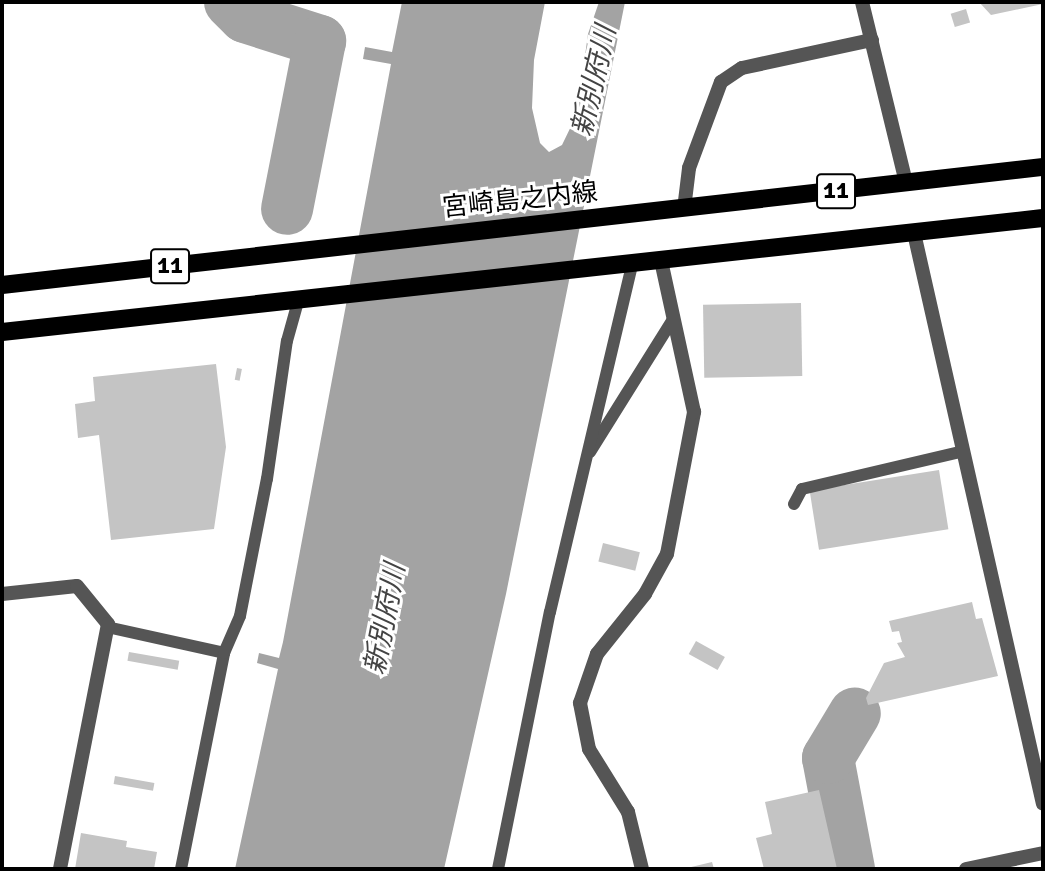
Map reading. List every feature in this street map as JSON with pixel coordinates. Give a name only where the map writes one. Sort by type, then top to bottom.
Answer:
[{"type":"main road","name":"宮崎島之内線","points":[[2,285],[1043,167]]},
{"type":"main road","name":"11","points":[[2,332],[299,298],[632,267],[661,261],[1043,218]]},
{"type":"street","points":[[862,2],[906,182]]},
{"type":"street","points":[[684,209],[689,168],[721,82],[741,68],[872,40]]},
{"type":"street","points":[[914,233],[1043,804]]},
{"type":"street","points":[[642,869],[628,812],[589,749],[580,703],[597,654],[645,594],[667,554],[694,412],[661,261]]},
{"type":"street","points":[[2,594],[77,586],[107,627],[60,869]]},
{"type":"street","points":[[966,869],[1043,853]]},
{"type":"lane","points":[[498,869],[550,612],[632,267]]},
{"type":"lane","points":[[181,869],[225,653],[240,616],[267,479],[287,341],[299,298]]},
{"type":"lane","points":[[590,452],[600,442],[673,319]]},
{"type":"lane","points":[[794,504],[802,489],[964,451]]},
{"type":"lane","points":[[107,627],[225,653]]},
{"type":"water","points":[[402,2],[545,2],[534,60],[532,108],[540,143],[549,152],[562,145],[577,114],[588,34],[599,2],[625,2],[506,594],[444,869],[235,869],[278,669],[257,663],[259,653],[279,658],[283,642],[391,64],[363,59],[365,47],[392,52]]},
{"type":"building","points":[[979,2],[1043,2],[1043,4],[991,15]]},
{"type":"building","points":[[966,9],[970,22],[955,27],[951,14]]},
{"type":"building","points":[[801,303],[802,376],[704,378],[703,305]]},
{"type":"building","points":[[216,364],[226,447],[214,529],[111,540],[99,435],[78,438],[75,404],[95,401],[93,377]]},
{"type":"building","points":[[237,368],[242,369],[240,381],[235,380]]},
{"type":"building","points":[[939,470],[948,529],[819,550],[810,490]]},
{"type":"building","points":[[603,543],[640,552],[635,571],[598,561]]},
{"type":"building","points":[[972,602],[976,619],[982,618],[998,676],[868,705],[866,698],[884,663],[905,657],[897,643],[902,642],[899,631],[892,632],[889,621]]},
{"type":"building","points":[[696,641],[725,657],[718,670],[689,654]]},
{"type":"building","points":[[129,652],[179,661],[178,670],[127,661]]},
{"type":"building","points":[[115,776],[154,783],[153,791],[114,784]]},
{"type":"building","points":[[819,790],[837,869],[764,869],[756,838],[772,834],[765,802]]},
{"type":"building","points":[[81,833],[127,841],[126,847],[157,852],[154,869],[75,869]]},
{"type":"building","points":[[712,862],[714,869],[687,869],[687,868]]},
{"type":"waterway","name":"新別府川","points":[[230,2],[245,17],[320,41],[287,209]]},
{"type":"waterway","name":"新別府川","points":[[849,869],[828,758],[855,713]]}]
